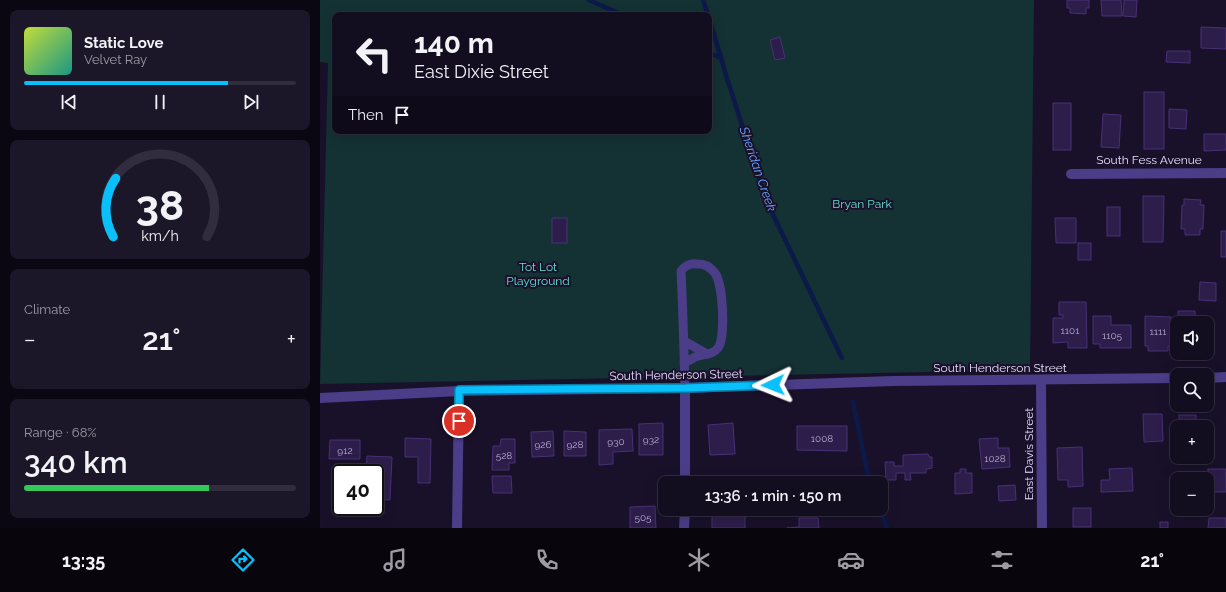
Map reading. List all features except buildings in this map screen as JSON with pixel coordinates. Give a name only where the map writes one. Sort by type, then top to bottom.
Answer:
[{"type":"street","name":"South Fess Avenue","points":[[1071,174],[1226,173]]},
{"type":"street","points":[[1214,378],[1226,377]]},
{"type":"street","name":"South Henderson Street","points":[[320,398],[459,390],[686,388],[893,381],[1170,378]]},
{"type":"street","name":"East Davis Street","points":[[1041,380],[1042,528]]},
{"type":"street","points":[[685,476],[686,388]]},
{"type":"street","points":[[457,528],[459,390]]},
{"type":"street","points":[[684,528],[685,516]]},
{"type":"lane","points":[[684,363],[697,356],[711,354],[718,349],[721,340],[721,290],[715,274],[706,265],[693,263],[684,267],[681,271],[684,363],[686,388]]},
{"type":"lane","points":[[684,341],[707,354]]},
{"type":"green space","name":"Bryan Park","points":[[320,0],[1034,0],[1030,370],[320,384],[328,63],[320,62]]},
{"type":"waterway","points":[[589,0],[616,12]]},
{"type":"waterway","name":"Sheridan Creek","points":[[703,0],[707,12]]},
{"type":"waterway","name":"Sheridan Creek","points":[[712,27],[766,200],[842,358]]},
{"type":"waterway","points":[[712,54],[721,58]]},
{"type":"waterway","name":"Sheridan Creek","points":[[853,402],[869,476]]},
{"type":"waterway","name":"Sheridan Creek","points":[[883,516],[887,528]]},
{"type":"route","points":[[459,421],[459,390],[686,388],[773,385]]},
{"type":"park label","name":"Tot Lot Playground","points":[[538,274]]}]
